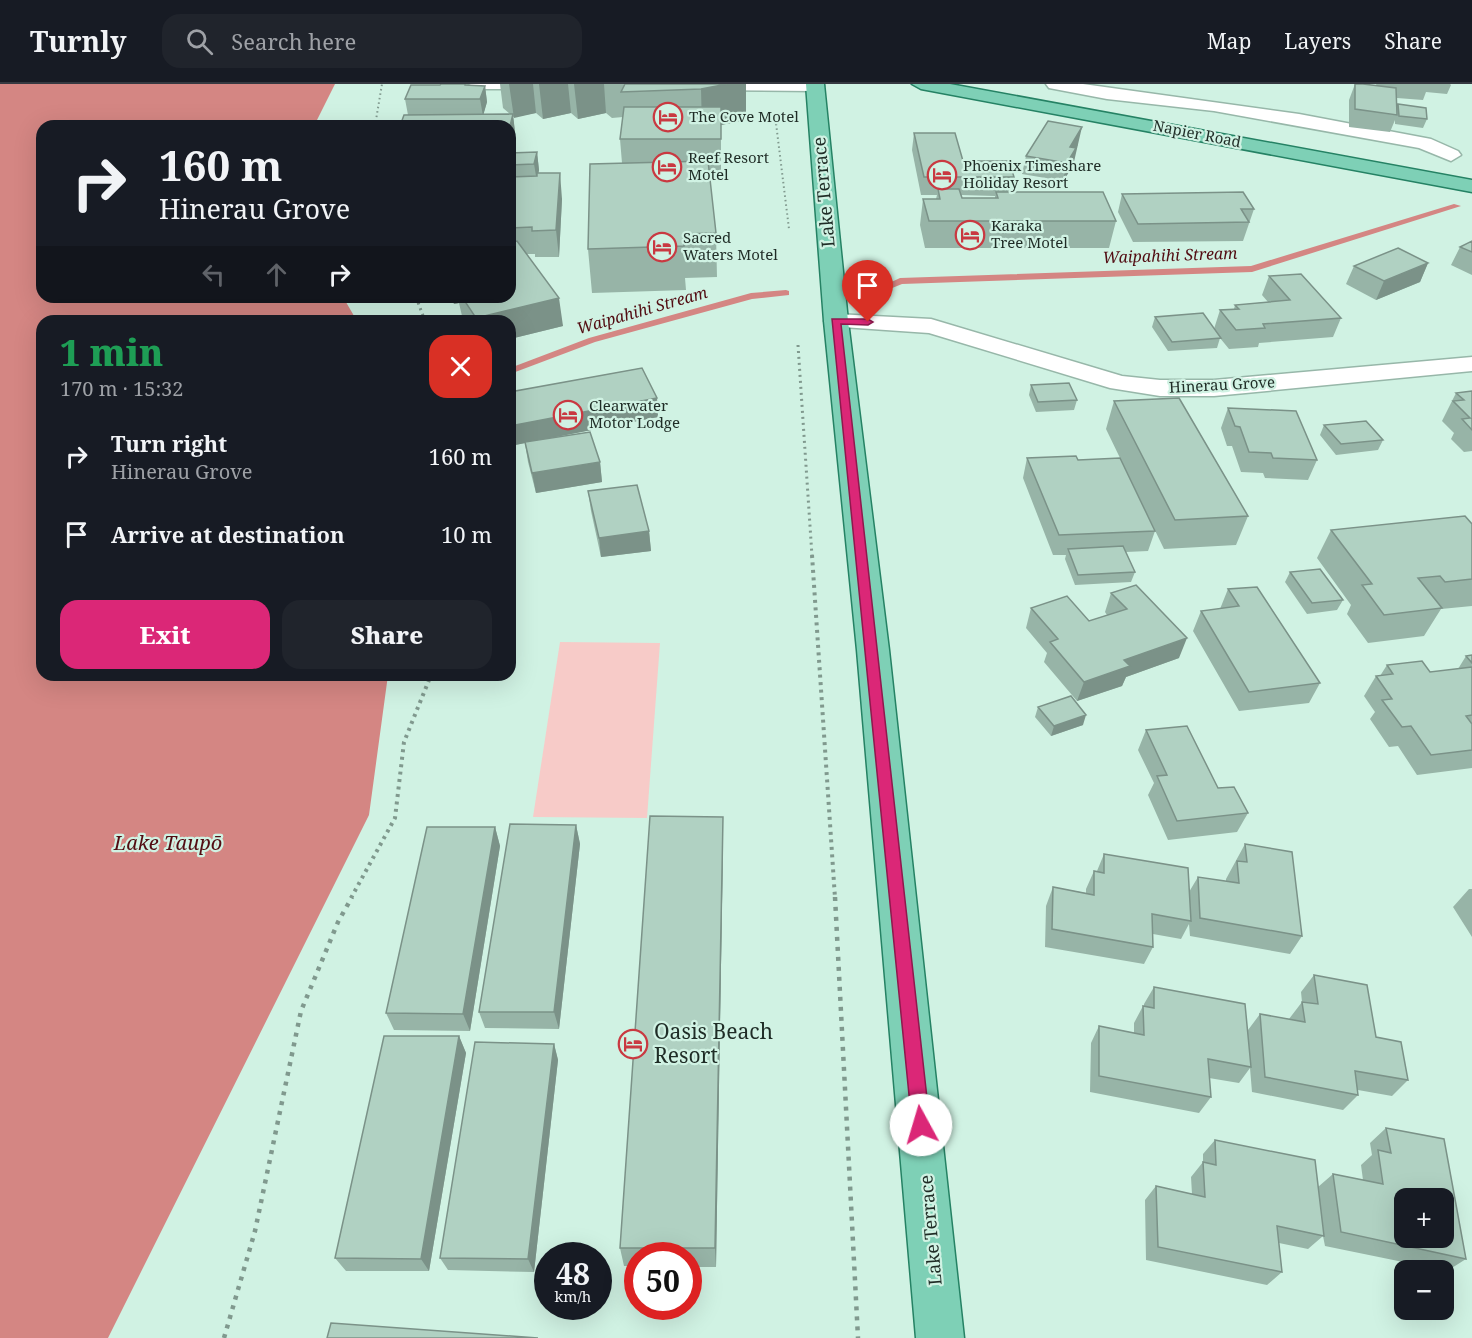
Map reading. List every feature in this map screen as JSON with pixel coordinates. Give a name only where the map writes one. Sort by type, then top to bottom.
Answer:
[{"type":"main road","name":"Napier Road","points":[[926,84],[1472,186]]},
{"type":"main road","name":"Lake Terrace","points":[[815,85],[836,321],[873,650],[940,1338]]},
{"type":"street","points":[[478,84],[560,84]]},
{"type":"street","points":[[1055,84],[1107,94],[1214,106],[1299,120],[1424,143],[1450,155]]},
{"type":"street","points":[[689,85],[815,85]]},
{"type":"street","name":"Hinerau Grove","points":[[836,321],[931,326],[1119,383],[1160,388],[1214,388],[1472,364]]},
{"type":"path","points":[[376,120],[382,84]]},
{"type":"path","points":[[775,112],[790,241]]},
{"type":"path","points":[[798,342],[834,873],[858,1338]]},
{"type":"path","points":[[224,1338],[255,1231],[301,1011],[338,922],[395,818],[404,742],[429,681]]},
{"type":"shaded area","points":[[560,642],[660,643],[647,818],[533,817]]},
{"type":"water","name":"Lake Taupō","points":[[0,84],[335,84],[317,120],[36,120],[36,303],[346,303],[354,315],[36,315],[36,681],[387,681],[369,815],[108,1338],[0,1338]]},
{"type":"building","points":[[625,84],[727,84],[701,89],[621,92]]},
{"type":"building","points":[[1355,84],[1396,88],[1397,115],[1355,109]]},
{"type":"building","points":[[411,85],[485,86],[480,99],[405,99]]},
{"type":"building","points":[[1398,104],[1426,108],[1427,119],[1399,116]]},
{"type":"building","points":[[624,107],[721,107],[721,139],[620,139]]},
{"type":"building","points":[[513,114],[512,120],[402,120],[404,115]]},
{"type":"building","points":[[1048,121],[1082,127],[1070,147],[1076,148],[1067,163],[1026,156]]},
{"type":"building","points":[[914,133],[955,133],[963,161],[1009,161],[1014,177],[924,177]]},
{"type":"building","points":[[537,152],[534,164],[516,165],[516,153]]},
{"type":"building","points":[[708,161],[716,233],[683,234],[684,246],[588,249],[590,164]]},
{"type":"building","points":[[537,173],[560,173],[556,230],[532,231],[532,227],[516,228],[516,177],[537,176]]},
{"type":"building","points":[[938,189],[959,189],[962,198],[998,198],[996,192],[1103,192],[1116,221],[929,221],[923,199],[940,199]]},
{"type":"building","points":[[1243,192],[1254,209],[1241,209],[1249,222],[1138,224],[1122,194]]},
{"type":"building","points":[[516,241],[559,298],[488,315],[474,315],[466,303],[516,303]]},
{"type":"building","points":[[1472,241],[1472,252],[1460,247]]},
{"type":"building","points":[[1398,248],[1428,263],[1384,281],[1354,266]]},
{"type":"building","points":[[1301,274],[1341,318],[1263,324],[1265,328],[1236,330],[1220,310],[1239,309],[1235,305],[1290,300],[1269,276]]},
{"type":"building","points":[[1203,313],[1221,338],[1172,342],[1155,317]]},
{"type":"building","points":[[642,368],[657,398],[516,425],[516,391]]},
{"type":"building","points":[[1069,383],[1077,400],[1038,402],[1031,385]]},
{"type":"building","points":[[1472,391],[1472,430],[1462,419],[1470,418],[1453,401],[1464,400],[1456,393]]},
{"type":"building","points":[[1179,398],[1248,516],[1175,520],[1114,401]]},
{"type":"building","points":[[1228,408],[1296,411],[1317,460],[1273,458],[1271,453],[1249,452],[1240,427],[1235,426]]},
{"type":"building","points":[[1366,421],[1383,440],[1341,444],[1324,425]]},
{"type":"building","points":[[590,432],[600,462],[532,473],[525,442]]},
{"type":"building","points":[[1076,456],[1078,460],[1120,458],[1155,531],[1059,535],[1027,458]]},
{"type":"building","points":[[637,485],[649,531],[599,538],[588,491]]},
{"type":"building","points":[[1465,516],[1472,524],[1472,579],[1445,582],[1440,576],[1418,578],[1442,608],[1384,615],[1362,585],[1372,584],[1331,530]]},
{"type":"building","points":[[1123,546],[1135,572],[1078,575],[1068,549]]},
{"type":"building","points":[[1320,569],[1343,600],[1312,603],[1290,572]]},
{"type":"building","points":[[1136,585],[1187,638],[1124,660],[1130,666],[1084,682],[1050,642],[1058,639],[1031,608],[1067,596],[1089,621],[1127,609],[1111,593]]},
{"type":"building","points":[[1257,587],[1320,683],[1249,692],[1201,611],[1239,606],[1228,589]]},
{"type":"building","points":[[1472,655],[1472,663],[1466,656]]},
{"type":"building","points":[[1422,661],[1430,672],[1472,667],[1472,715],[1466,716],[1472,724],[1472,750],[1431,755],[1411,726],[1402,727],[1382,700],[1392,699],[1376,676],[1393,674],[1387,665]]},
{"type":"building","points":[[1071,696],[1086,715],[1054,726],[1038,707]]},
{"type":"building","points":[[1187,726],[1218,788],[1234,787],[1248,813],[1177,821],[1157,776],[1167,775],[1146,730]]},
{"type":"building","points":[[650,816],[723,817],[715,1248],[702,1248],[702,1242],[624,1242],[624,1248],[620,1248]]},
{"type":"building","points":[[510,824],[576,825],[554,1012],[479,1012]]},
{"type":"building","points":[[427,827],[495,827],[463,1014],[386,1013]]},
{"type":"building","points":[[1245,844],[1292,852],[1302,936],[1200,918],[1198,877],[1239,883],[1237,861],[1247,862]]},
{"type":"building","points":[[1104,854],[1188,868],[1191,921],[1152,914],[1153,947],[1052,929],[1053,887],[1094,895],[1094,871],[1104,873]]},
{"type":"building","points":[[1314,975],[1367,985],[1376,1037],[1401,1042],[1408,1080],[1355,1071],[1358,1095],[1265,1077],[1260,1014],[1305,1022],[1302,1002],[1318,1004]]},
{"type":"building","points":[[1154,987],[1245,1004],[1251,1067],[1208,1059],[1211,1097],[1099,1076],[1099,1026],[1144,1035],[1143,1006],[1154,1008]]},
{"type":"building","points":[[384,1036],[459,1036],[421,1259],[335,1258]]},
{"type":"building","points":[[475,1042],[554,1044],[528,1259],[440,1258]]},
{"type":"building","points":[[1386,1128],[1444,1139],[1453,1188],[1394,1188],[1394,1243],[1341,1232],[1333,1174],[1383,1184],[1378,1150],[1391,1153]]},
{"type":"building","points":[[1215,1140],[1315,1160],[1324,1236],[1277,1226],[1282,1272],[1158,1247],[1156,1186],[1205,1197],[1203,1162],[1216,1165]]},
{"type":"building","points":[[1454,1194],[1466,1259],[1415,1248],[1454,1248]]},
{"type":"building","points":[[331,1323],[538,1338],[327,1338]]},
{"type":"waterway","name":"Waipahihi Stream","points":[[877,291],[900,281],[1252,269],[1457,206]]},
{"type":"waterway","name":"Waipahihi Stream","points":[[516,369],[592,340],[751,296],[786,293]]},
{"type":"place","name":"The Cove Motel","points":[[668,117]]},
{"type":"place","name":"Reef Resort Motel","points":[[667,167]]},
{"type":"place","name":"Phoenix Timeshare Holiday Resort","points":[[942,175]]},
{"type":"place","name":"Karaka Tree Motel","points":[[970,235]]},
{"type":"place","name":"Sacred Waters Motel","points":[[662,247]]},
{"type":"place","name":"Clearwater Motor Lodge","points":[[568,415]]},
{"type":"place","name":"Oasis Beach Resort","points":[[633,1044]]},
{"type":"route","points":[[868,322],[836,321],[873,650],[921,1125]]}]
